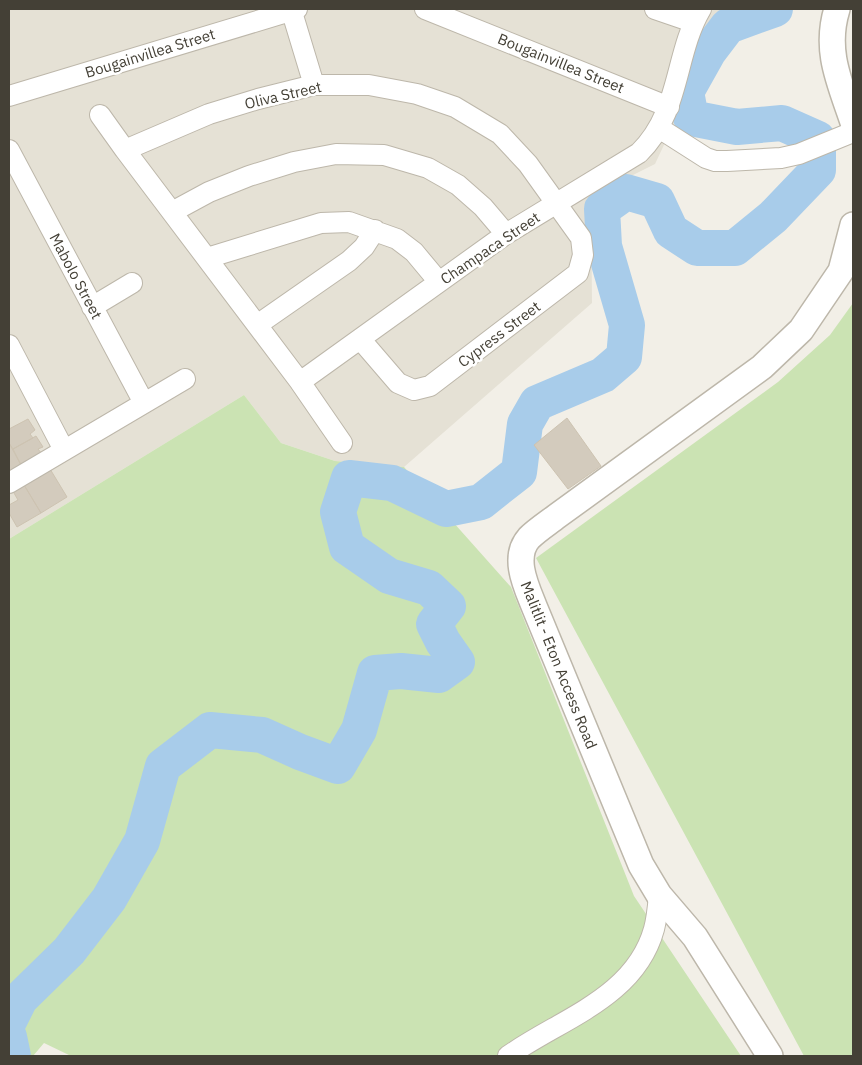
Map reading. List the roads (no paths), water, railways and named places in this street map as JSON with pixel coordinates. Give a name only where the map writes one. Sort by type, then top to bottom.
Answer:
[{"type":"street","name":"Bougainvillea Street","points":[[9,96],[293,9],[314,85]]},
{"type":"street","name":"Bougainvillea Street","points":[[426,9],[669,107]]},
{"type":"street","points":[[655,9],[697,15]]},
{"type":"street","points":[[659,128],[706,158],[715,161],[780,158],[808,151],[848,131],[833,61],[832,36],[837,9]]},
{"type":"street","name":"Champaca Street","points":[[300,382],[506,234],[639,153],[650,142],[669,107],[697,15]]},
{"type":"street","name":"Oliva Street","points":[[125,150],[209,114],[258,99],[314,85],[369,85],[417,94],[455,107],[500,134],[528,164],[556,204]]},
{"type":"street","points":[[100,115],[300,382],[342,443]]},
{"type":"street","name":"Mabolo Street","points":[[9,150],[144,403]]},
{"type":"street","points":[[172,212],[209,192],[249,176],[294,162],[336,154],[384,155],[428,168],[458,185],[483,207],[506,234]]},
{"type":"street","name":"Cypress Street","points":[[361,340],[398,384],[414,390],[430,386],[578,273],[583,255],[580,238],[556,204]]},
{"type":"street","points":[[207,258],[320,223],[349,222],[397,239],[414,252],[439,282]]},
{"type":"street","name":"Malitlit - Eton Access Road","points":[[770,1056],[695,937],[659,895],[641,865],[522,576],[521,554],[528,539],[557,516],[762,367],[779,352],[801,330],[841,271],[853,225]]},
{"type":"street","points":[[257,325],[349,261],[364,247],[375,230]]},
{"type":"street","points":[[92,307],[132,283]]},
{"type":"street","points":[[9,345],[64,450]]},
{"type":"street","points":[[9,483],[185,379]]},
{"type":"street","points":[[508,1056],[585,1011],[611,992],[632,972],[645,952],[654,928],[659,895]]},
{"type":"waterway","points":[[9,1021],[20,999],[69,951],[109,899],[142,841],[163,766],[210,730],[262,735],[338,766],[359,730],[375,673],[401,671],[439,675],[457,662],[443,642],[434,624],[448,606],[429,588],[389,576],[347,547],[338,512],[349,478],[392,483],[446,509],[481,502],[519,472],[525,424],[537,403],[603,375],[624,357],[627,325],[604,246],[602,209],[626,192],[657,201],[671,231],[697,248],[735,248],[773,217],[818,170],[818,139],[782,123],[737,127],[691,118],[686,92],[709,51],[728,26],[775,9]]},
{"type":"waterway","points":[[9,1037],[13,1056]]}]
